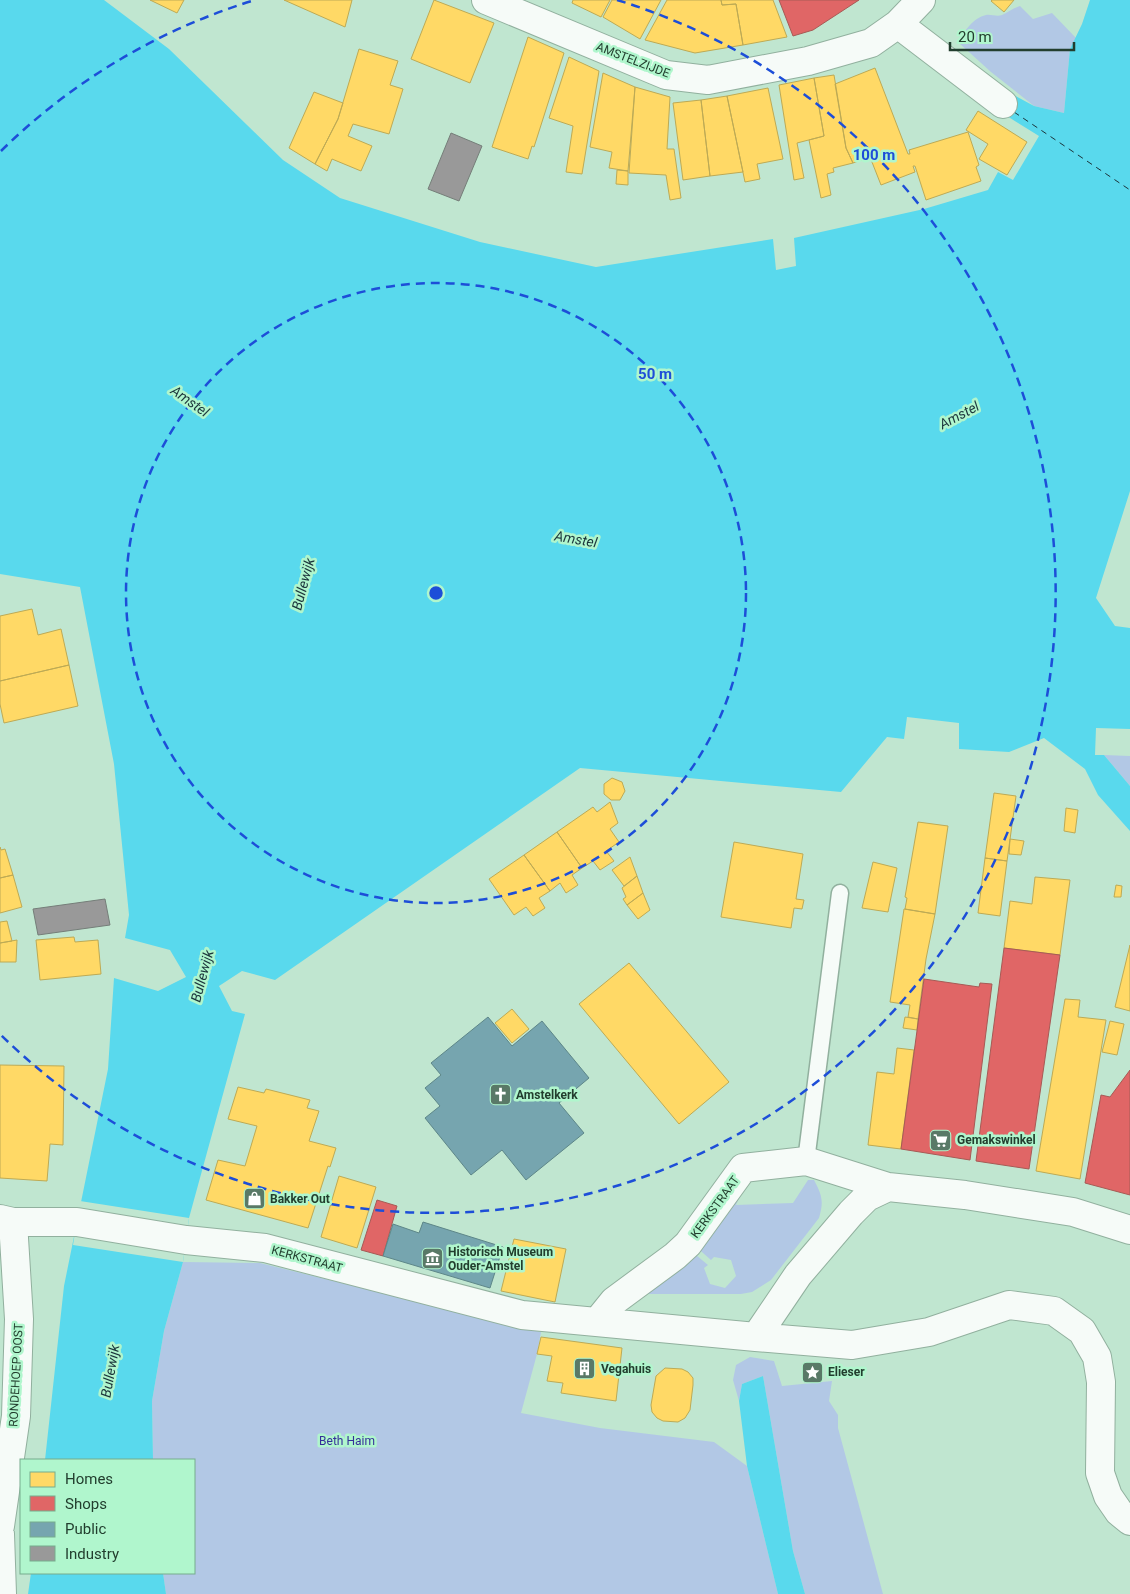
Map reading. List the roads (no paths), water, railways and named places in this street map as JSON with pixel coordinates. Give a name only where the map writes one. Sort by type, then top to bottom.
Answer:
[{"type":"street","name":"AMSTELZIJDE","points":[[486,0],[666,75],[708,80],[808,61],[871,43],[898,24],[921,0]]},
{"type":"street","points":[[898,24],[1003,104]]},
{"type":"street","name":"KERKSTRAAT","points":[[597,1322],[614,1301],[675,1256],[688,1244],[743,1168],[806,1162],[888,1187],[965,1195],[1074,1212],[1130,1230]]},
{"type":"street","points":[[756,1338],[798,1275],[851,1213],[867,1197],[888,1187]]},
{"type":"street","name":"KERKSTRAAT","points":[[6,1220],[77,1222],[186,1240],[265,1248],[522,1315],[756,1338],[852,1345],[929,1332],[1009,1305],[1054,1311],[1082,1332],[1097,1357],[1101,1382],[1100,1473],[1108,1496],[1119,1512],[1130,1521]]},
{"type":"street","name":"RONDEHOEP OOST","points":[[0,1526],[8,1415],[19,1319],[6,1220]]},
{"type":"street","points":[[0,1534],[2,1594]]},
{"type":"lane","points":[[806,1162],[840,893]]},
{"type":"water","points":[[0,0],[104,0],[169,49],[283,160],[340,198],[480,242],[596,267],[773,239],[776,270],[796,266],[794,238],[924,209],[988,190],[998,172],[1013,180],[1039,136],[999,111],[1010,93],[1034,106],[1064,113],[1070,49],[1082,24],[1090,0],[1130,0],[1130,491],[1096,598],[1115,626],[1130,628],[1130,729],[1096,728],[1095,755],[1104,755],[1130,786],[1130,831],[1098,795],[1085,769],[1044,738],[1009,752],[959,749],[959,723],[907,717],[904,739],[887,737],[841,792],[580,768],[275,980],[242,971],[219,986],[232,1011],[245,1014],[189,1218],[183,1262],[164,1331],[152,1401],[153,1459],[45,1459],[64,1286],[108,1069],[114,978],[158,991],[186,977],[170,950],[125,938],[129,915],[114,764],[80,587],[0,574]]},
{"type":"water","points":[[763,1376],[793,1551],[805,1594],[778,1594],[747,1466],[739,1401],[742,1384]]},
{"type":"water","points":[[31,1574],[163,1574],[166,1594],[28,1594]]},
{"type":"place","name":"Amstelkerk","points":[[500,1095]]},
{"type":"place","name":"Gemakswinkel","points":[[941,1140]]},
{"type":"place","name":"Bakker Out","points":[[254,1199]]},
{"type":"place","name":"Historisch Museum Ouder-Amstel","points":[[432,1259]]},
{"type":"place","name":"Vegahuis","points":[[585,1369]]},
{"type":"place","name":"Elieser","points":[[812,1372]]},
{"type":"water label","name":"Amstel","points":[[190,401]]},
{"type":"water label","name":"Amstel","points":[[959,415]]},
{"type":"water label","name":"Amstel","points":[[576,539]]},
{"type":"water label","name":"Bullewijk","points":[[303,584]]},
{"type":"water label","name":"Bullewijk","points":[[202,976]]},
{"type":"water label","name":"Bullewijk","points":[[110,1371]]},
{"type":"park label","name":"Beth Haim","points":[[347,1441]]}]
